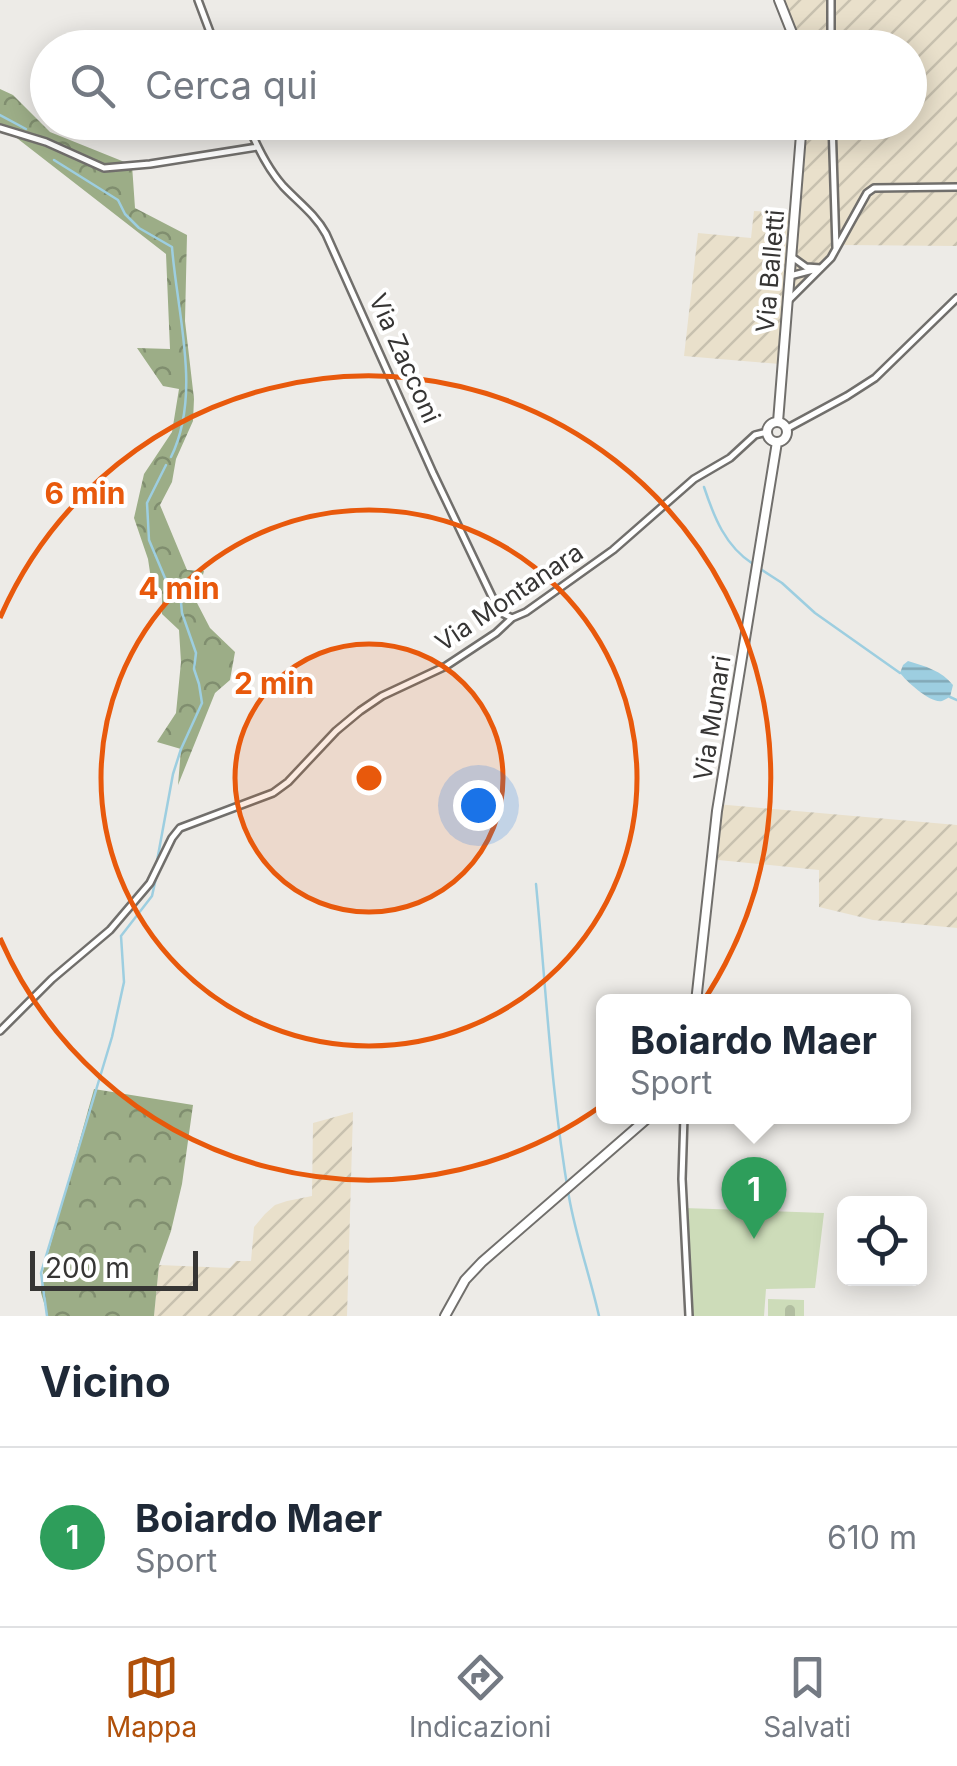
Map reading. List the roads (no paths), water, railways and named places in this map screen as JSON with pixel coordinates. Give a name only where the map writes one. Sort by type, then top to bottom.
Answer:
[{"type":"main road","points":[[779,0],[792,30]]},
{"type":"main road","name":"Via Balletti","points":[[778,422],[801,140]]},
{"type":"main road","points":[[777,442],[770,440],[770,424],[778,422],[786,429]]},
{"type":"main road","name":"Via Munari","points":[[697,994],[716,823],[777,442],[785,438],[786,429]]},
{"type":"main road","points":[[445,1316],[477,1266],[641,1124]]},
{"type":"street","points":[[198,0],[209,30]]},
{"type":"street","points":[[830,0],[831,30]]},
{"type":"street","points":[[0,128],[30,137]]},
{"type":"street","points":[[39,140],[104,168],[258,147]]},
{"type":"street","name":"Via Zacconi","points":[[255,140],[280,182],[309,210],[326,234],[496,605],[502,614],[512,618]]},
{"type":"street","points":[[832,140],[836,251]]},
{"type":"street","points":[[787,302],[836,251],[867,193],[874,188],[957,187]]},
{"type":"street","points":[[791,256],[818,271]]},
{"type":"street","points":[[789,278],[803,282],[818,271]]},
{"type":"street","points":[[786,429],[875,378],[957,298]]},
{"type":"street","name":"Via Montanara","points":[[0,1031],[52,978],[110,930],[150,883],[180,828],[273,794],[360,711],[382,696],[446,666],[496,633],[613,550],[694,479],[730,458],[755,434],[767,432]]},
{"type":"street","points":[[683,1124],[689,1316]]},
{"type":"water","points":[[908,661],[949,680],[953,685],[950,697],[937,701],[913,686],[900,673]]},
{"type":"waterway","points":[[0,115],[26,129]]},
{"type":"waterway","points":[[54,160],[118,200],[139,228],[172,247],[186,381],[180,433],[171,457]]},
{"type":"waterway","points":[[157,861],[173,774],[202,703],[194,669],[196,653],[182,613],[180,592],[165,578],[149,540],[147,503],[166,465]]},
{"type":"waterway","points":[[704,487],[728,540],[753,564]]},
{"type":"waterway","points":[[759,568],[900,673]]},
{"type":"waterway","points":[[950,697],[957,700]]},
{"type":"waterway","points":[[47,1316],[41,1273],[112,1037],[124,982],[121,936],[152,896],[156,878]]},
{"type":"waterway","points":[[536,884],[563,1158],[572,1212],[599,1316]]},
{"type":"place","name":"Boiardo Maer","points":[[754,1239]]}]
